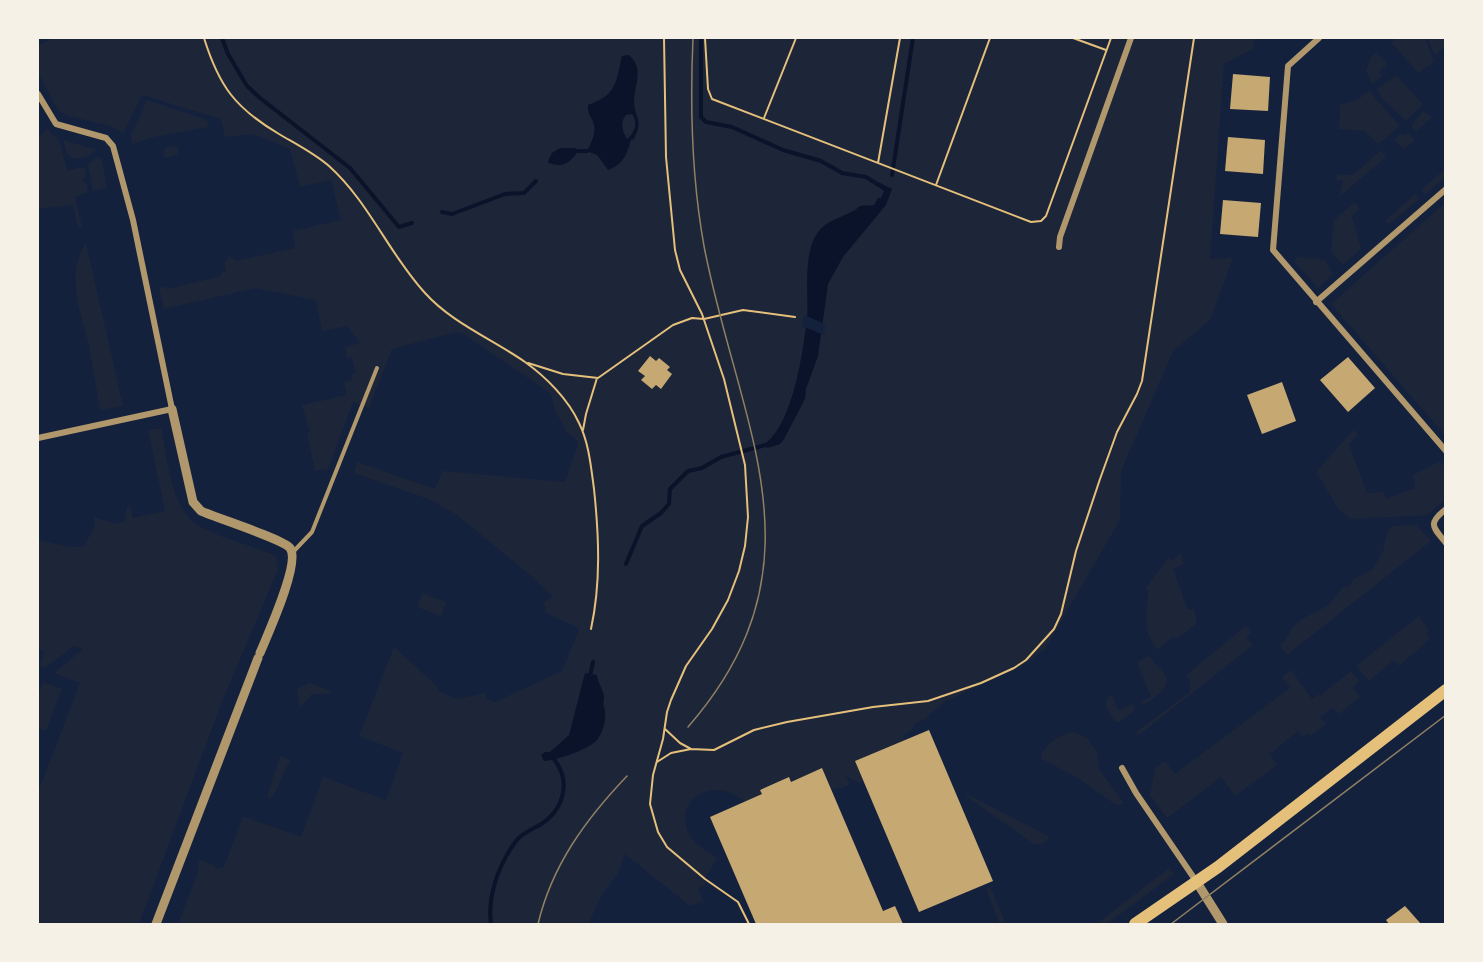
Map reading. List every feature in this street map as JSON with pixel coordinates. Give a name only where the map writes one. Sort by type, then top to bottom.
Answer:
[{"type":"main road","points":[[1135,924],[1218,867],[1446,690]]},
{"type":"street","points":[[1059,247],[1060,237],[1131,38]]},
{"type":"street","points":[[1319,38],[1288,66],[1273,250],[1446,452]]},
{"type":"street","points":[[38,94],[56,124],[105,138],[113,146],[133,220],[193,502],[201,511],[277,541],[290,548],[292,553],[292,570],[156,924]]},
{"type":"street","points":[[1316,302],[1446,189]]},
{"type":"street","points":[[38,438],[172,409]]},
{"type":"street","points":[[1446,509],[1433,522],[1434,528],[1446,543]]},
{"type":"street","points":[[1122,768],[1136,794],[1223,924]]},
{"type":"lane","points":[[292,553],[312,532],[376,368]]},
{"type":"path","points":[[204,38],[218,77],[231,97],[255,120],[311,153],[345,182],[424,292],[461,322],[546,379],[579,422],[591,468],[598,521],[596,607],[591,629]]},
{"type":"path","points":[[664,38],[666,157],[675,250],[680,270],[695,296],[716,351],[745,465],[748,517],[745,546],[739,571],[722,612],[686,666],[667,712],[650,790],[650,804],[653,821],[667,847],[705,879],[738,902],[749,924]]},
{"type":"path","points":[[705,38],[708,89],[712,99],[1031,222],[1041,221],[1046,216],[1111,38]]},
{"type":"path","points":[[764,118],[796,38]]},
{"type":"path","points":[[878,163],[900,38]]},
{"type":"path","points":[[936,185],[990,38]]},
{"type":"path","points":[[1073,38],[1106,50]]},
{"type":"path","points":[[657,762],[671,753],[691,749],[714,750],[754,730],[787,722],[873,707],[928,701],[981,683],[1014,668],[1026,660],[1054,629],[1067,597],[1068,579],[1100,479],[1117,432],[1142,381],[1194,38]]},
{"type":"path","points":[[583,433],[586,414],[598,378],[673,325],[692,318],[704,319],[744,310],[795,317]]},
{"type":"path","points":[[525,363],[563,374],[598,378]]},
{"type":"path","points":[[665,728],[680,743],[691,749]]},
{"type":"shaded area","points":[[53,38],[1255,38],[1253,49],[1224,64],[1210,259],[1233,258],[1210,320],[1173,351],[1121,471],[1120,520],[1045,649],[1022,666],[944,702],[925,719],[915,723],[911,731],[903,736],[905,740],[855,761],[863,781],[859,783],[846,776],[850,785],[831,789],[822,769],[791,782],[789,777],[760,789],[762,794],[745,802],[733,794],[720,790],[698,795],[690,802],[686,812],[686,824],[693,840],[717,858],[705,879],[706,883],[698,889],[703,901],[690,906],[625,854],[618,873],[603,893],[588,924],[178,924],[197,874],[199,861],[214,865],[217,869],[224,867],[243,816],[301,837],[323,777],[386,800],[403,753],[359,736],[394,647],[435,684],[440,692],[457,699],[486,693],[486,699],[495,702],[562,671],[579,630],[546,613],[544,602],[553,597],[529,574],[457,515],[431,500],[354,473],[357,462],[435,489],[442,471],[565,482],[578,444],[575,438],[567,433],[555,410],[550,393],[462,333],[456,332],[392,349],[369,408],[353,402],[328,469],[315,471],[307,433],[310,432],[302,405],[347,395],[344,382],[352,381],[351,374],[356,373],[352,357],[347,358],[345,347],[360,343],[347,326],[322,331],[316,300],[255,288],[164,309],[159,288],[167,286],[168,289],[221,276],[221,273],[226,271],[224,263],[229,256],[236,261],[295,248],[293,231],[341,220],[331,180],[300,187],[290,149],[254,134],[225,137],[221,119],[142,95],[123,133],[111,126],[68,116],[58,110],[38,73],[38,46]]},
{"type":"shaded area","points":[[1398,38],[1425,38],[1434,62],[1418,73],[1391,42]]},
{"type":"shaded area","points":[[1428,38],[1445,38],[1445,47],[1435,56]]},
{"type":"shaded area","points":[[1377,52],[1387,64],[1379,72],[1382,76],[1372,84],[1366,70],[1371,57]]},
{"type":"shaded area","points":[[629,55],[637,66],[634,102],[638,127],[624,158],[608,170],[597,155],[587,151],[593,138],[594,128],[588,105],[610,92],[616,80],[622,56]],"holes":[[[632,114],[635,127],[627,139],[622,124],[626,115]]]},
{"type":"shaded area","points":[[1396,75],[1421,102],[1421,106],[1406,121],[1382,98],[1377,89]]},
{"type":"shaded area","points":[[1369,91],[1400,126],[1378,144],[1365,131],[1339,129],[1340,105],[1357,100]]},
{"type":"shaded area","points":[[147,100],[207,120],[208,127],[154,137],[132,144],[131,134]]},
{"type":"shaded area","points":[[1423,111],[1432,117],[1416,132],[1411,126]]},
{"type":"shaded area","points":[[48,128],[50,133],[59,139],[67,171],[81,167],[85,169],[86,177],[83,178],[84,183],[87,183],[88,192],[75,197],[82,227],[78,228],[73,205],[38,209],[38,138]]},
{"type":"shaded area","points":[[1402,133],[1405,136],[1408,133],[1415,140],[1404,149],[1394,140]]},
{"type":"shaded area","points":[[63,140],[96,149],[86,157],[72,158],[67,153]]},
{"type":"shaded area","points":[[174,145],[179,150],[179,155],[166,158],[163,155],[165,148]]},
{"type":"shaded area","points":[[560,148],[575,148],[578,151],[563,165],[549,163],[552,153]]},
{"type":"shaded area","points":[[1381,150],[1386,157],[1339,197],[1343,181],[1336,180],[1337,174],[1353,175]]},
{"type":"shaded area","points":[[97,157],[102,159],[107,188],[93,191],[88,165]]},
{"type":"shaded area","points":[[1445,169],[1445,177],[1425,195],[1421,190]]},
{"type":"shaded area","points":[[878,182],[892,189],[886,205],[843,257],[828,284],[818,356],[806,389],[805,399],[784,439],[780,444],[767,448],[766,443],[775,433],[790,403],[803,349],[807,318],[808,263],[813,241],[821,228],[830,222],[860,206],[874,205],[884,191],[878,186]]},
{"type":"shaded area","points":[[1415,194],[1419,199],[1389,224],[1385,221]]},
{"type":"shaded area","points":[[1355,202],[1360,209],[1352,216],[1361,249],[1343,265],[1331,252],[1334,220]]},
{"type":"shaded area","points":[[1445,203],[1445,435],[1331,304]]},
{"type":"shaded area","points":[[86,243],[123,406],[100,410],[75,281],[76,268]]},
{"type":"shaded area","points":[[1298,257],[1325,260],[1333,274],[1318,288],[1294,261]]},
{"type":"shaded area","points":[[161,428],[176,496],[190,519],[208,531],[273,555],[276,557],[278,569],[220,707],[139,924],[38,924],[38,792],[80,683],[54,673],[83,649],[74,646],[45,668],[39,666],[44,652],[38,649],[38,540],[70,547],[84,547],[95,525],[94,517],[117,524],[125,521],[127,507],[130,506],[133,518],[165,511],[148,430]]},
{"type":"shaded area","points":[[1353,430],[1358,434],[1349,444],[1367,493],[1383,492],[1386,499],[1415,488],[1413,475],[1440,461],[1445,467],[1445,500],[1427,515],[1351,519],[1340,511],[1316,472]]},
{"type":"shaded area","points":[[1416,525],[1431,541],[1287,655],[1280,645],[1294,625],[1326,606],[1342,588],[1348,587],[1354,579],[1372,570],[1383,551],[1388,530],[1393,526]]},
{"type":"shaded area","points":[[1181,553],[1184,564],[1173,569],[1188,610],[1194,608],[1197,623],[1177,639],[1174,636],[1157,650],[1147,630],[1148,593],[1146,588],[1168,558],[1173,561]]},
{"type":"shaded area","points":[[422,593],[446,602],[441,616],[417,607]]},
{"type":"shaded area","points":[[1419,616],[1429,630],[1426,633],[1430,639],[1399,666],[1394,660],[1369,681],[1356,666]]},
{"type":"shaded area","points":[[1246,626],[1252,632],[1246,637],[1253,645],[1139,735],[1136,732],[1190,692],[1190,681],[1186,675]]},
{"type":"shaded area","points":[[1150,656],[1163,672],[1167,682],[1162,691],[1143,705],[1139,702],[1151,697],[1137,662]]},
{"type":"shaded area","points":[[1291,670],[1312,699],[1318,694],[1320,696],[1351,671],[1359,681],[1353,687],[1360,697],[1339,714],[1332,708],[1320,717],[1326,724],[1310,736],[1308,733],[1303,737],[1298,731],[1270,754],[1277,765],[1235,796],[1221,777],[1167,818],[1150,795],[1155,768],[1165,761],[1175,774],[1290,688],[1282,677]]},
{"type":"shaded area","points":[[585,673],[597,675],[603,692],[605,718],[602,732],[593,744],[580,751],[544,761],[541,755],[550,752],[569,735]]},
{"type":"shaded area","points":[[43,682],[62,689],[46,731],[38,728],[38,697]]},
{"type":"shaded area","points":[[309,683],[331,691],[328,694],[312,694],[300,708],[297,689]]},
{"type":"shaded area","points":[[1112,695],[1118,710],[1133,704],[1133,712],[1120,722],[1115,722],[1107,709],[1107,698]]},
{"type":"shaded area","points":[[1075,732],[1087,738],[1097,752],[1099,769],[1124,803],[1119,805],[1113,803],[1078,778],[1042,759],[1041,754],[1052,742],[1060,736]]},
{"type":"shaded area","points":[[280,756],[292,761],[285,770],[276,791],[269,799],[268,794]]},
{"type":"shaded area","points":[[967,794],[1050,837],[1042,844],[1034,844],[966,796]]},
{"type":"shaded area","points":[[1169,868],[1174,874],[1107,924],[1099,922]]},
{"type":"shaded area","points":[[990,887],[1006,924],[1000,924],[986,889]]},
{"type":"pier","points":[[804,315],[825,324],[824,335],[802,326]]},
{"type":"building","points":[[1233,74],[1270,77],[1268,111],[1230,109]]},
{"type":"building","points":[[1228,137],[1265,140],[1263,174],[1225,171]]},
{"type":"building","points":[[1223,200],[1261,203],[1258,237],[1220,234]]},
{"type":"building","points":[[650,356],[656,361],[659,358],[670,367],[667,370],[672,374],[661,389],[656,385],[652,389],[641,380],[645,376],[638,371]]},
{"type":"building","points":[[1348,357],[1375,388],[1348,412],[1320,380]]},
{"type":"building","points":[[1282,382],[1296,421],[1262,434],[1247,395]]},
{"type":"building","points":[[929,730],[993,881],[919,912],[855,761]]},
{"type":"building","points":[[822,768],[883,911],[895,906],[903,924],[756,924],[710,817],[762,794],[760,790],[789,777],[791,782]]},
{"type":"building","points":[[1405,906],[1421,924],[1389,924],[1386,920]]},
{"type":"waterway","points":[[222,38],[228,54],[247,86],[350,168],[399,227],[412,223]]},
{"type":"waterway","points":[[701,38],[701,117],[706,122],[732,127],[783,150],[821,161],[842,173],[866,177],[882,187]]},
{"type":"waterway","points":[[892,175],[913,38]]},
{"type":"waterway","points":[[578,151],[587,151]]},
{"type":"waterway","points":[[442,212],[452,214],[505,194],[524,193],[536,181]]},
{"type":"waterway","points":[[626,564],[642,526],[661,513],[669,504],[670,489],[688,471],[702,468],[721,457],[769,444]]},
{"type":"waterway","points":[[589,680],[593,662]]},
{"type":"waterway","points":[[491,924],[493,891],[504,860],[519,838],[543,823],[561,801],[564,784],[559,766],[553,758]]},
{"type":"tram line","points":[[688,727],[731,667],[756,608],[765,550],[762,492],[752,434],[719,311],[700,221],[693,142],[693,38]]},
{"type":"tram line","points":[[1171,924],[1446,715]]},
{"type":"tram line","points":[[538,924],[552,882],[572,844],[627,776]]}]
